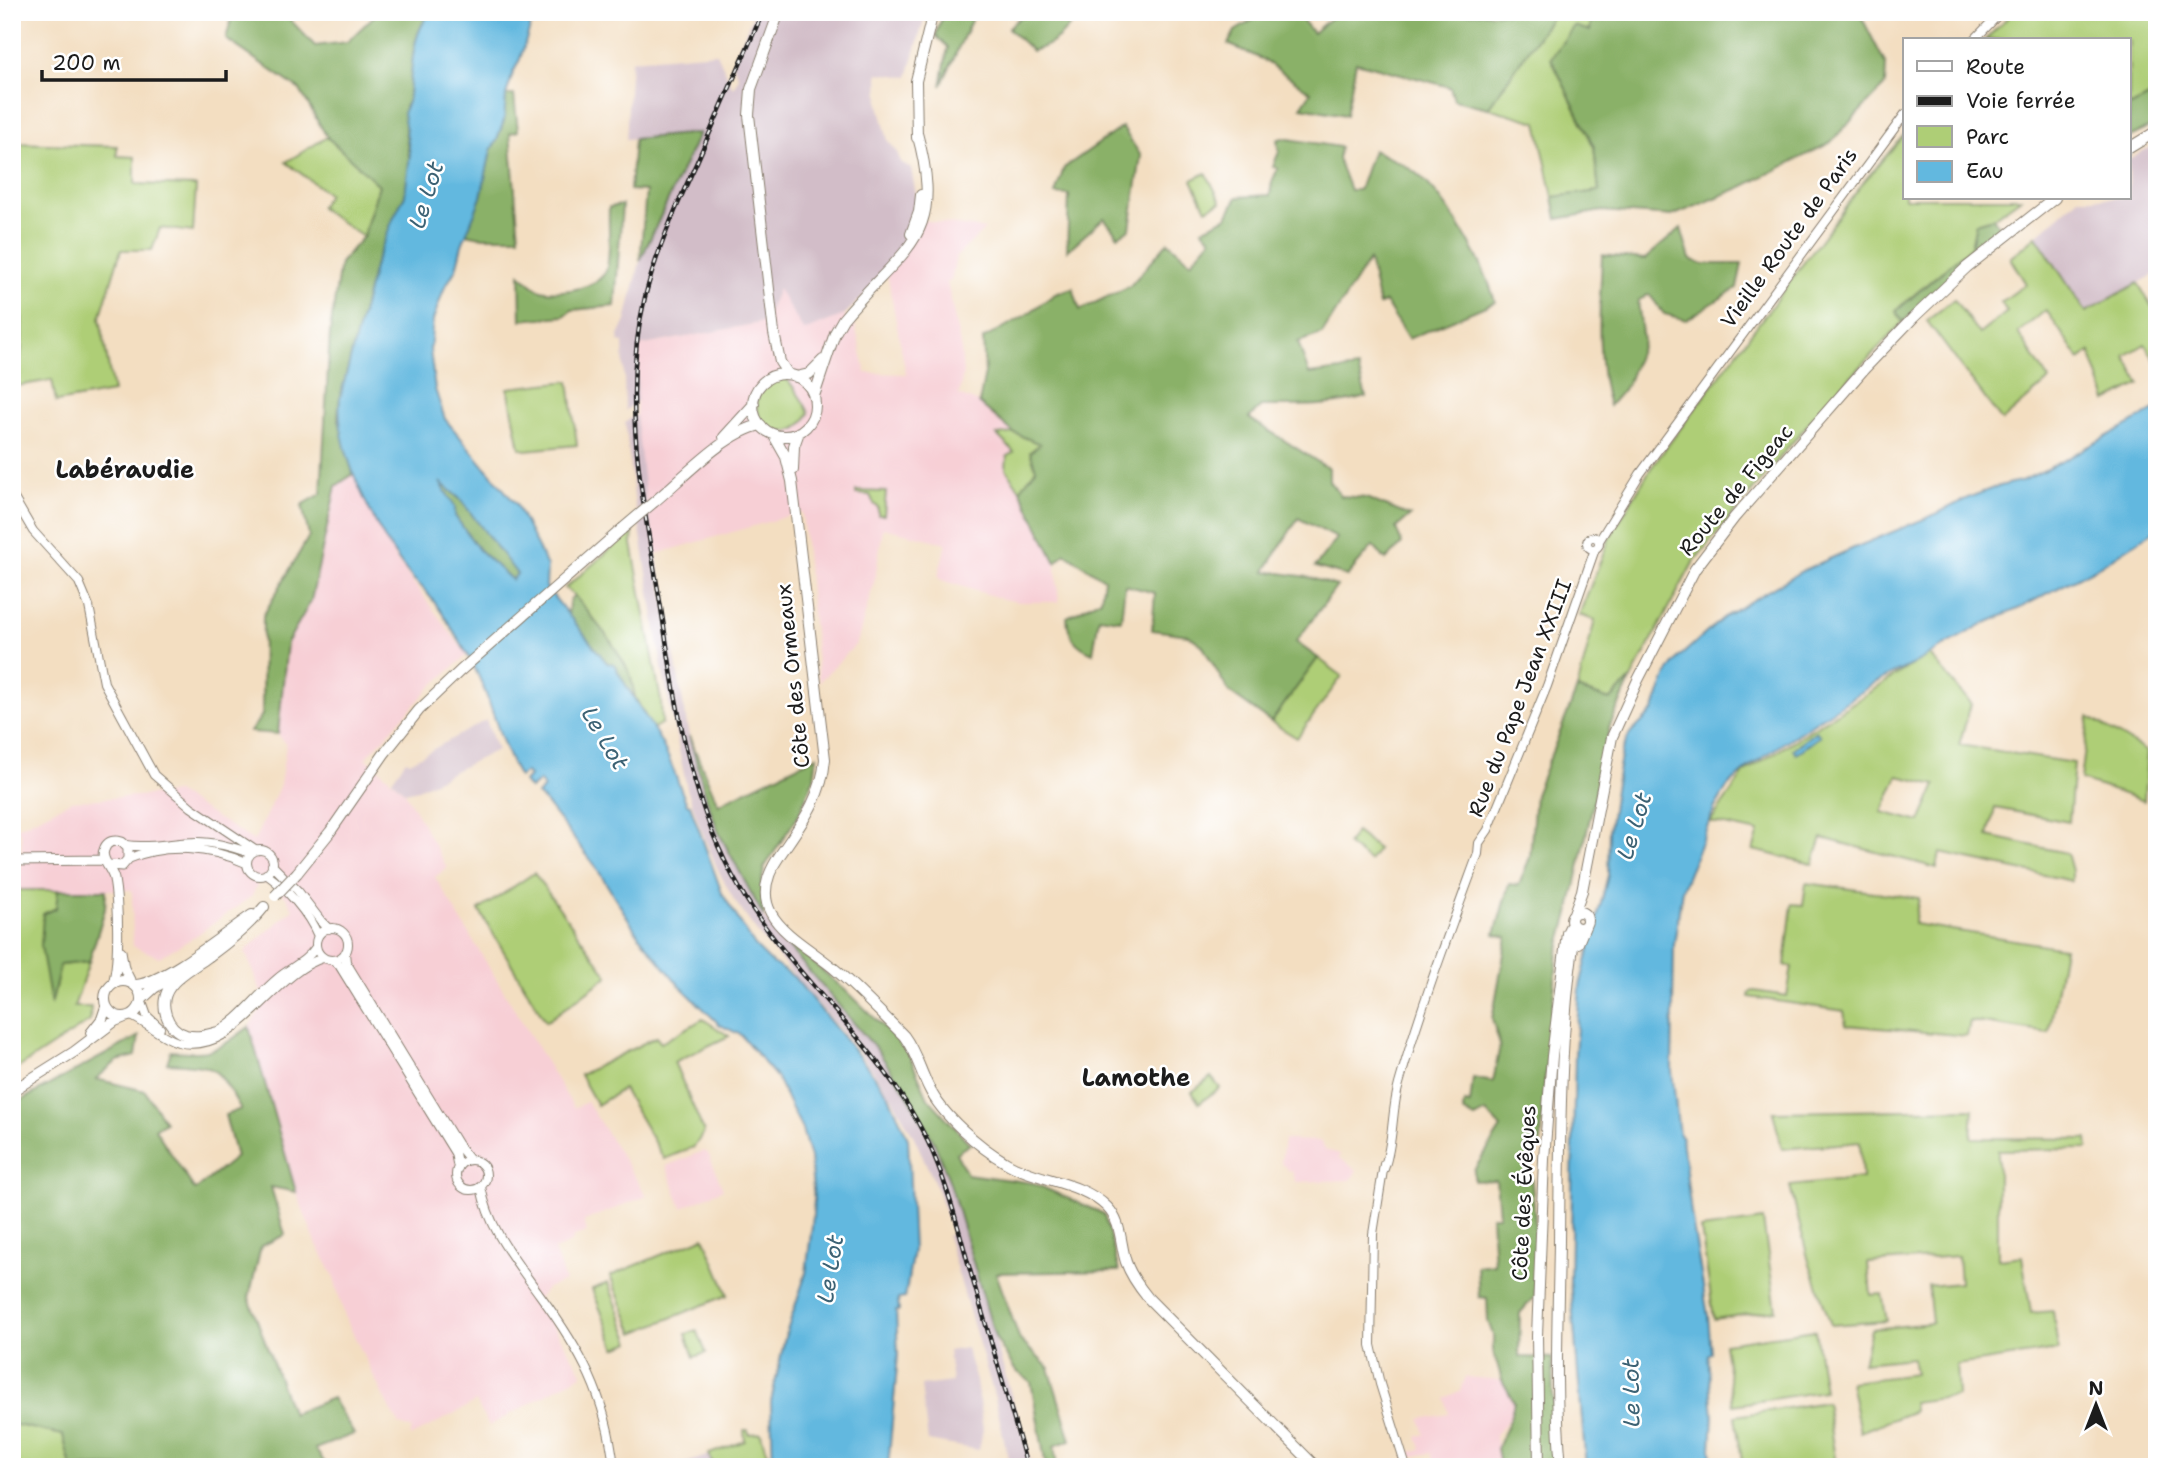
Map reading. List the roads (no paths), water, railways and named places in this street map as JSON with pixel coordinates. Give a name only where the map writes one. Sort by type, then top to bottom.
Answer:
[{"type":"main road","points":[[779,12],[751,89],[749,106],[752,152],[774,333],[780,362],[792,376],[804,381],[814,396]]},
{"type":"main road","points":[[774,333],[774,362],[768,379],[758,389],[754,412],[761,425],[773,434],[791,435],[799,432],[812,419],[815,410],[814,396],[827,354],[843,319],[913,243],[922,226],[927,184],[917,133],[916,81],[933,12]]},
{"type":"main road","points":[[2130,147],[2157,131]]},
{"type":"main road","name":"Route de Figeac","points":[[1578,920],[1612,737],[1695,569],[1734,518],[1913,318],[1967,267],[2052,200]]},
{"type":"main road","points":[[768,379],[815,370],[827,354]]},
{"type":"main road","points":[[699,464],[754,404]]},
{"type":"main road","points":[[12,1088],[74,1052],[115,1021],[136,1013],[142,1001],[154,988],[228,939],[297,873],[419,710],[572,571],[733,435],[761,425]]},
{"type":"main road","name":"Côte des Ormeaux","points":[[792,481],[794,446],[799,432]]},
{"type":"main road","name":"Côte des Ormeaux","points":[[773,434],[786,457],[792,481],[825,759],[816,799],[800,828],[778,857],[770,875],[767,900],[771,914],[786,933],[839,972],[904,1036],[912,1046],[928,1087],[945,1111],[989,1152],[1028,1174],[1080,1191],[1108,1208],[1115,1220],[1133,1278],[1148,1298],[1316,1467]]},
{"type":"main road","points":[[38,860],[93,852],[117,841],[126,845],[129,852],[119,885],[122,960],[133,984],[140,990],[142,1001]]},
{"type":"main road","points":[[12,1088],[86,1037],[103,1019],[106,993],[113,983],[117,967],[115,885],[104,848]]},
{"type":"main road","points":[[12,861],[125,862]]},
{"type":"main road","points":[[113,983],[149,983],[264,907]]},
{"type":"main road","points":[[218,1032],[198,1036],[185,1035],[176,1030],[165,1010],[166,994],[177,980],[251,923],[264,907]]},
{"type":"main road","points":[[1561,1467],[1558,1355],[1560,1094],[1570,955],[1578,920]]},
{"type":"main road","name":"Côte des Évêques","points":[[1539,1467],[1537,1336],[1548,1104],[1567,933],[1578,920]]},
{"type":"main road","points":[[106,1007],[113,1014],[128,1017]]},
{"type":"street","points":[[1976,38],[2001,12]]},
{"type":"street","name":"Vieille Route de Paris","points":[[1703,384],[1903,117]]},
{"type":"street","name":"Rue du Pape Jean XXIII","points":[[1406,1467],[1380,1384],[1371,1345],[1373,1234],[1384,1168],[1389,1154],[1397,1091],[1406,1057],[1478,854],[1479,842],[1488,830],[1543,695],[1590,565],[1595,544],[1703,384]]},
{"type":"street","points":[[12,495],[33,531],[79,582],[89,606],[104,683],[154,775],[191,807],[253,852]]},
{"type":"street","points":[[126,845],[152,847],[200,842],[253,852],[268,852],[272,865],[266,874]]},
{"type":"street","points":[[125,862],[153,852],[184,849],[216,851],[246,863],[253,874],[266,874],[278,882],[298,904],[318,936],[316,947],[306,960],[280,976],[237,1018],[218,1032],[195,1038],[173,1035],[154,1023],[142,1001]]},
{"type":"street","points":[[246,863],[253,852]]},
{"type":"street","points":[[272,865],[329,929],[338,930],[345,936],[348,944],[346,962],[352,972],[458,1145],[470,1160],[481,1163],[485,1169],[486,1177],[477,1189]]},
{"type":"street","points":[[318,936],[329,929]]},
{"type":"street","points":[[316,947],[339,965],[452,1148],[459,1184],[464,1188],[477,1189]]},
{"type":"street","points":[[128,1017],[175,1041],[206,1042],[229,1032],[284,982],[316,960],[345,953]]},
{"type":"street","points":[[458,1168],[470,1160]]},
{"type":"street","points":[[477,1189],[500,1241],[556,1318],[590,1375],[603,1407],[614,1467]]},
{"type":"water","name":"Le Lot","points":[[432,12],[535,12],[506,95],[504,120],[491,150],[481,197],[462,245],[456,269],[444,289],[433,320],[430,350],[435,389],[445,419],[516,504],[547,566],[546,587],[607,663],[614,664],[656,734],[687,804],[690,805],[722,893],[755,946],[771,962],[794,977],[862,1060],[888,1094],[908,1138],[913,1250],[905,1298],[898,1299],[899,1311],[896,1311],[898,1355],[888,1467],[773,1467],[771,1402],[785,1337],[806,1273],[812,1226],[814,1200],[810,1158],[802,1129],[777,1078],[741,1035],[720,1025],[680,986],[639,936],[594,864],[537,795],[544,788],[540,781],[530,789],[524,782],[529,776],[525,772],[519,777],[510,761],[473,665],[440,610],[409,574],[384,537],[351,466],[340,419],[340,398],[375,264],[405,195],[410,154],[403,113],[408,102],[413,54],[419,31]],"holes":[[[440,482],[460,499],[517,574],[512,580],[479,550],[455,516],[455,507]]]},
{"type":"water","name":"Le Lot","points":[[2157,409],[2157,529],[2100,566],[1981,625],[1876,682],[1749,767],[1728,786],[1715,807],[1682,890],[1674,944],[1672,1071],[1679,1135],[1682,1138],[1708,1316],[1713,1416],[1711,1450],[1714,1467],[1586,1467],[1570,1280],[1575,1054],[1580,986],[1608,875],[1609,831],[1615,789],[1622,751],[1629,735],[1653,711],[1667,674],[1678,658],[1723,618],[1802,571],[1970,497],[2024,480]]},
{"type":"water","points":[[1816,731],[1820,736],[1796,754],[1793,749]]},
{"type":"railway","points":[[763,12],[681,196],[655,262],[638,335],[634,373],[637,450],[672,676],[696,786],[722,855],[740,889],[786,953],[887,1074],[928,1142],[953,1208],[1027,1467]]},
{"type":"district","name":"Labéraudie","points":[[125,470]]},
{"type":"district","name":"Lamothe","points":[[1136,1078]]}]
